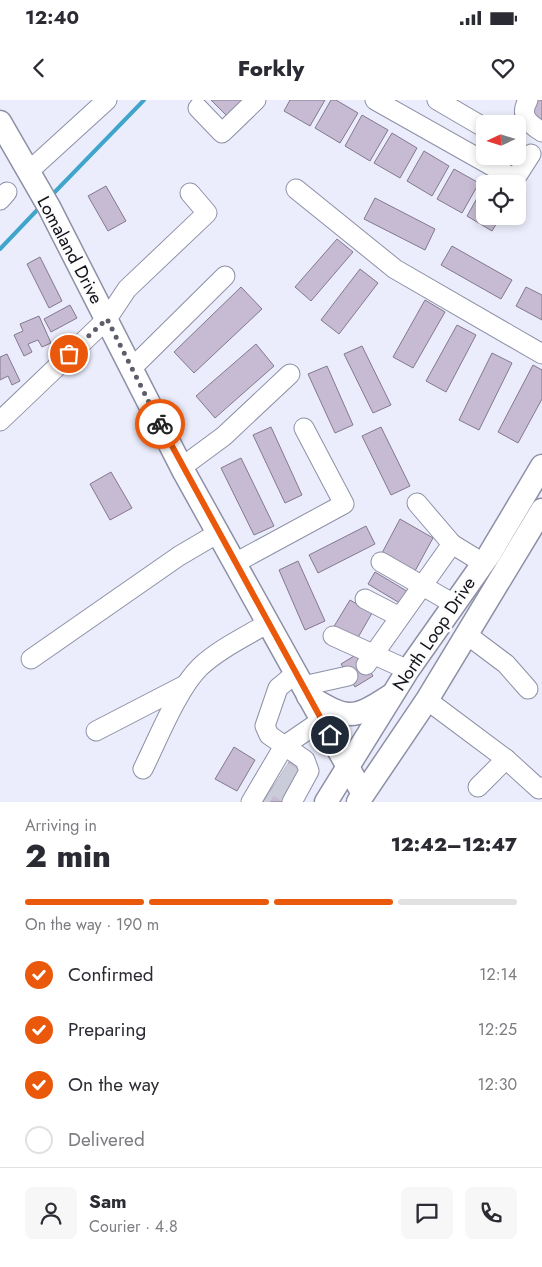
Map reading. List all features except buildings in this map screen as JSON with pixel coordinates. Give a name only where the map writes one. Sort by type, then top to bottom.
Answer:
[{"type":"main road","name":"Lomaland Drive","points":[[3,134],[48,207],[182,467],[322,720],[348,768],[362,799]]},
{"type":"main road","name":"North Loop Drive","points":[[327,801],[408,670],[483,563],[542,466]]},
{"type":"main road","name":"North Loop Drive","points":[[362,799],[427,700],[542,510]]},
{"type":"main road","points":[[302,685],[332,710],[348,715],[366,712],[393,694]]},
{"type":"street","points":[[30,175],[107,100]]},
{"type":"street","points":[[198,108],[222,133],[256,100]]},
{"type":"street","points":[[375,100],[515,179],[530,154]]},
{"type":"street","points":[[437,100],[476,123]]},
{"type":"street","points":[[528,100],[523,112],[525,119],[542,132]]},
{"type":"street","points":[[296,189],[394,269],[542,354]]},
{"type":"street","points":[[0,420],[107,319],[126,289],[207,213],[190,193]]},
{"type":"street","points":[[132,368],[226,276]]},
{"type":"street","points":[[182,467],[224,436],[290,374]]},
{"type":"street","points":[[235,563],[344,504],[304,428]]},
{"type":"street","points":[[418,503],[452,544],[483,563]]},
{"type":"street","points":[[30,659],[172,561],[218,533]]},
{"type":"street","points":[[370,660],[452,544]]},
{"type":"street","points":[[381,562],[454,604]]},
{"type":"street","points":[[366,599],[400,617]]},
{"type":"street","points":[[143,769],[185,685],[199,668],[219,653],[268,623]]},
{"type":"street","points":[[466,634],[506,664],[528,689]]},
{"type":"street","points":[[333,636],[370,660],[408,670]]},
{"type":"street","points":[[280,787],[309,772],[305,760],[269,736],[265,726],[278,688],[348,676]]},
{"type":"street","points":[[96,730],[185,685]]},
{"type":"street","points":[[427,700],[506,759],[540,789],[542,787]]},
{"type":"street","points":[[284,746],[322,720]]},
{"type":"street","points":[[280,787],[284,746]]},
{"type":"street","points":[[478,787],[506,759]]},
{"type":"street","points":[[280,787],[327,801]]},
{"type":"waterway","points":[[50,197],[144,100]]},
{"type":"waterway","points":[[0,249],[40,207]]},
{"type":"tunnel","points":[[283,771],[296,779]]},
{"type":"tunnel","points":[[274,785],[287,793]]},
{"type":"tunnel","points":[[265,799],[270,802]]},
{"type":"way so far","points":[[69,354],[107,319],[160,424]]},
{"type":"route","points":[[160,424],[184,472],[330,735]]}]
